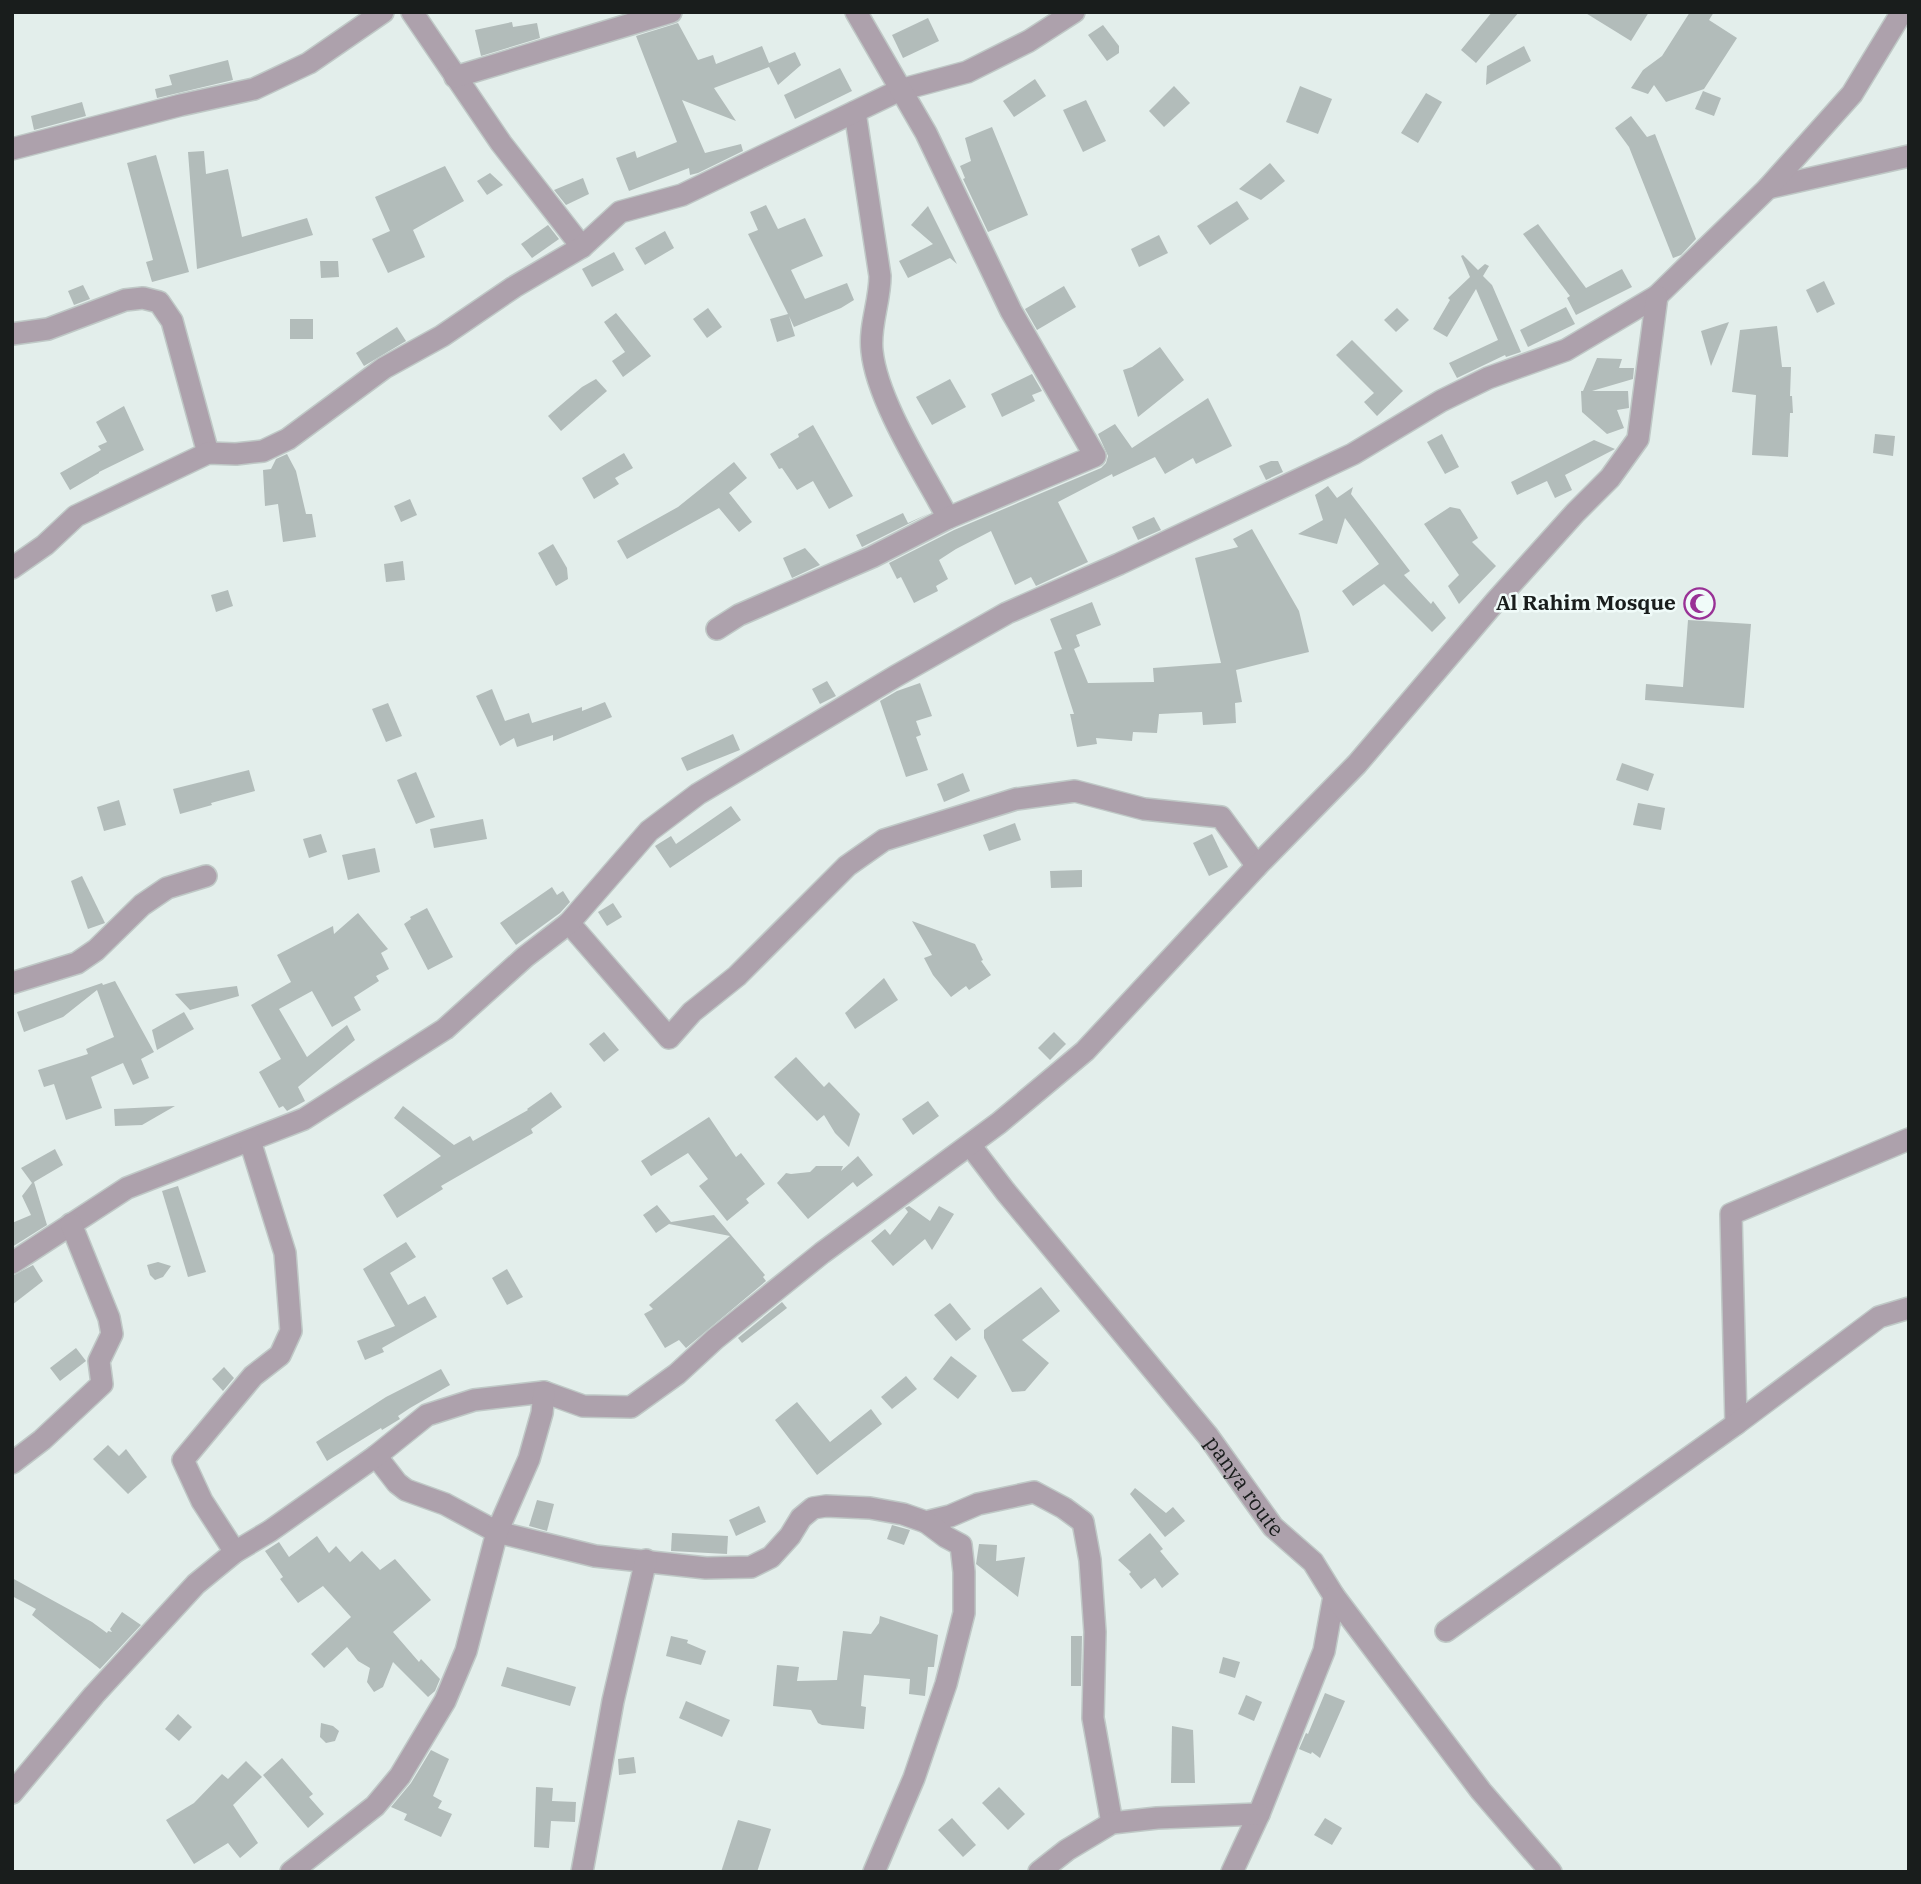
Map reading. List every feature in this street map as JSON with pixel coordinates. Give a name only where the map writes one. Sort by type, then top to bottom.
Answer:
[{"type":"street","points":[[12,149],[181,104],[254,89],[309,63],[383,12]]},
{"type":"street","points":[[412,12],[501,143],[582,247]]},
{"type":"street","points":[[454,77],[671,12]]},
{"type":"street","points":[[717,629],[739,615],[872,557],[948,518],[1095,456],[1011,311],[926,132],[856,12]]},
{"type":"street","points":[[12,568],[44,545],[76,516],[208,453],[262,451],[288,439],[384,368],[442,336],[514,287],[582,247],[620,212],[682,195],[900,90],[967,72],[1029,41],[1074,12]]},
{"type":"street","points":[[12,1264],[127,1188],[304,1119],[445,1029],[525,957],[569,923],[649,831],[698,793],[896,676],[1007,613],[1119,564],[1353,454],[1441,401],[1488,378],[1566,349],[1657,296],[1768,188],[1852,94],[1902,12]]},
{"type":"street","points":[[855,112],[880,276],[880,291],[871,331],[876,374],[886,400],[948,518]]},
{"type":"street","points":[[1768,188],[1909,156]]},
{"type":"street","points":[[12,1793],[94,1695],[155,1632],[196,1584],[235,1552],[270,1531],[376,1456],[427,1416],[474,1400],[544,1392],[583,1406],[631,1407],[677,1374],[715,1339],[822,1254],[971,1144],[1085,1051],[1257,866],[1357,764],[1495,602],[1610,478],[1638,439],[1657,296]]},
{"type":"street","points":[[12,334],[48,329],[125,300],[149,298],[159,302],[172,321],[208,453]]},
{"type":"street","points":[[569,923],[669,1038],[692,1012],[737,976],[847,866],[884,840],[951,818],[1016,799],[1075,791],[1144,810],[1221,817],[1257,866]]},
{"type":"street","points":[[12,983],[77,963],[96,950],[142,905],[167,888],[206,876]]},
{"type":"street","points":[[1736,1424],[1731,1214],[1909,1139]]},
{"type":"street","points":[[235,1552],[202,1501],[183,1460],[253,1376],[280,1355],[291,1331],[285,1253],[250,1141]]},
{"type":"street","name":"panya route","points":[[971,1144],[1006,1191],[1209,1436],[1273,1527],[1313,1562],[1334,1596],[1481,1791],[1550,1872]]},
{"type":"street","points":[[12,1463],[42,1440],[102,1384],[100,1360],[112,1334],[110,1318],[71,1224]]},
{"type":"street","points":[[1447,1631],[1736,1424],[1879,1317],[1909,1308]]},
{"type":"street","points":[[291,1872],[375,1806],[400,1776],[444,1701],[466,1651],[497,1532],[529,1459],[542,1413],[544,1392]]},
{"type":"street","points":[[376,1456],[406,1490],[445,1504],[497,1532],[595,1556],[706,1568],[751,1567],[771,1557],[790,1536],[801,1518],[814,1508],[826,1506],[870,1508],[903,1514],[926,1522],[946,1538],[961,1545],[964,1613],[946,1684],[929,1736],[874,1872]]},
{"type":"street","points":[[926,1522],[950,1516],[978,1504],[1034,1492],[1083,1522],[1090,1560],[1095,1632],[1093,1718],[1112,1823]]},
{"type":"street","points":[[582,1872],[613,1701],[646,1560]]},
{"type":"street","points":[[1232,1872],[1259,1814],[1324,1651],[1334,1596]]},
{"type":"street","points":[[1039,1872],[1067,1850],[1112,1823],[1157,1818],[1259,1814]]},
{"type":"building","points":[[1492,12],[1519,12],[1476,63],[1461,50]]},
{"type":"building","points":[[1584,12],[1649,12],[1631,41]]},
{"type":"building","points":[[1690,12],[1714,12],[1709,20],[1737,38],[1704,89],[1666,102],[1654,85],[1648,94],[1631,88],[1643,70],[1662,56]]},
{"type":"building","points":[[928,18],[939,41],[903,58],[892,35]]},
{"type":"building","points":[[512,22],[513,27],[537,23],[540,38],[481,56],[475,30]]},
{"type":"building","points":[[678,23],[698,60],[713,55],[716,64],[762,46],[769,63],[795,52],[801,65],[778,85],[769,67],[714,88],[736,121],[682,100],[705,153],[741,144],[743,151],[698,173],[690,175],[689,168],[629,191],[616,158],[635,151],[637,158],[677,142],[636,36]]},
{"type":"building","points":[[1103,25],[1119,46],[1119,53],[1107,61],[1088,35]]},
{"type":"building","points":[[1524,46],[1531,61],[1486,85],[1487,66]]},
{"type":"building","points":[[228,60],[233,80],[157,98],[155,89],[172,85],[169,75]]},
{"type":"building","points":[[840,68],[852,91],[795,119],[784,95]]},
{"type":"building","points":[[1035,79],[1046,96],[1014,117],[1003,101]]},
{"type":"building","points":[[1174,86],[1190,103],[1164,127],[1149,111]]},
{"type":"building","points":[[1300,86],[1332,99],[1318,134],[1286,122]]},
{"type":"building","points":[[1703,91],[1721,98],[1714,116],[1695,109]]},
{"type":"building","points":[[1426,93],[1442,102],[1418,143],[1401,133]]},
{"type":"building","points":[[1086,100],[1106,141],[1083,152],[1063,110]]},
{"type":"building","points":[[82,102],[86,116],[34,130],[31,116]]},
{"type":"building","points":[[1631,116],[1647,137],[1655,134],[1696,239],[1681,255],[1673,258],[1629,147],[1615,128]]},
{"type":"building","points":[[992,127],[1028,215],[988,232],[963,179],[965,178],[960,166],[971,161],[965,138]]},
{"type":"building","points":[[204,151],[206,174],[228,169],[242,237],[307,218],[313,235],[197,269],[188,152]]},
{"type":"building","points":[[156,155],[189,272],[152,282],[146,262],[153,260],[127,163]]},
{"type":"building","points":[[1270,163],[1285,181],[1261,200],[1239,189]]},
{"type":"building","points":[[445,166],[464,201],[413,230],[425,257],[388,273],[372,239],[390,231],[375,197]]},
{"type":"building","points":[[490,173],[503,185],[487,195],[477,181]]},
{"type":"building","points":[[583,178],[589,194],[566,205],[554,190]]},
{"type":"building","points":[[1237,201],[1249,219],[1210,245],[1197,226]]},
{"type":"building","points":[[766,205],[778,229],[805,218],[823,256],[791,270],[805,299],[847,283],[854,300],[794,327],[789,316],[795,336],[777,342],[770,319],[788,314],[748,234],[758,230],[750,212]]},
{"type":"building","points":[[928,206],[957,264],[950,258],[908,278],[899,261],[933,244],[911,225]]},
{"type":"building","points":[[1538,224],[1586,288],[1622,269],[1632,287],[1576,315],[1567,298],[1570,296],[1523,234]]},
{"type":"building","points":[[548,225],[559,239],[532,258],[521,244]]},
{"type":"building","points":[[665,231],[674,248],[645,265],[635,248]]},
{"type":"building","points":[[1159,235],[1168,253],[1139,267],[1131,249]]},
{"type":"building","points":[[614,252],[624,270],[592,287],[582,269]]},
{"type":"building","points":[[1461,256],[1478,270],[1485,264],[1489,266],[1483,276],[1492,285],[1521,352],[1506,357],[1505,355],[1457,378],[1449,363],[1498,340],[1476,289],[1447,337],[1433,329],[1450,300],[1448,298],[1470,277]]},
{"type":"building","points":[[320,261],[338,261],[339,277],[321,278]]},
{"type":"building","points":[[1824,281],[1835,304],[1817,313],[1806,290]]},
{"type":"building","points":[[83,285],[90,299],[74,305],[68,291]]},
{"type":"building","points":[[1064,286],[1076,307],[1037,330],[1025,309]]},
{"type":"building","points":[[1566,307],[1575,324],[1528,347],[1520,330]]},
{"type":"building","points":[[708,308],[722,327],[707,338],[693,319]]},
{"type":"building","points":[[1397,308],[1409,320],[1396,332],[1384,320]]},
{"type":"building","points":[[616,313],[651,356],[623,377],[612,361],[625,352],[604,322]]},
{"type":"building","points":[[290,319],[313,319],[313,339],[290,339]]},
{"type":"building","points":[[1729,322],[1711,366],[1701,331]]},
{"type":"building","points":[[1777,326],[1782,367],[1791,367],[1790,396],[1793,413],[1790,413],[1788,457],[1752,455],[1756,395],[1732,392],[1740,330]]},
{"type":"building","points":[[397,327],[406,341],[364,366],[356,353]]},
{"type":"building","points":[[1352,340],[1403,391],[1377,416],[1364,402],[1374,393],[1336,355]]},
{"type":"building","points":[[1160,347],[1184,380],[1138,417],[1123,370],[1132,367]]},
{"type":"building","points":[[1597,358],[1622,359],[1619,368],[1634,368],[1633,379],[1592,391],[1628,391],[1629,408],[1617,410],[1624,428],[1607,434],[1582,412],[1581,391]]},
{"type":"building","points":[[1032,374],[1042,391],[1032,395],[1035,401],[1002,417],[991,394]]},
{"type":"building","points":[[596,379],[607,391],[561,431],[548,416],[582,387]]},
{"type":"building","points":[[950,379],[966,407],[932,425],[916,397]]},
{"type":"building","points":[[1208,398],[1232,446],[1196,464],[1193,458],[1165,474],[1155,457],[1113,477],[1112,474],[1058,502],[1088,562],[1036,586],[1031,577],[1015,585],[991,531],[939,560],[948,579],[936,586],[938,591],[914,603],[901,577],[897,579],[889,563],[954,530],[1101,468],[1108,456],[1098,434],[1115,424],[1132,448]]},
{"type":"building","points":[[124,406],[144,450],[70,490],[60,473],[101,450],[98,446],[107,442],[96,422]]},
{"type":"building","points":[[813,425],[853,496],[829,509],[813,481],[797,490],[770,454],[799,437],[798,434]]},
{"type":"building","points":[[1442,434],[1459,467],[1445,474],[1427,442]]},
{"type":"building","points":[[1875,434],[1895,436],[1893,456],[1873,453]]},
{"type":"building","points":[[1594,440],[1615,449],[1565,475],[1572,490],[1555,498],[1547,481],[1517,495],[1511,482]]},
{"type":"building","points":[[624,453],[633,468],[615,478],[619,484],[594,499],[582,478]]},
{"type":"building","points":[[287,454],[296,471],[306,514],[312,514],[316,537],[283,542],[278,504],[265,506],[263,470],[271,469],[276,459]]},
{"type":"building","points":[[1278,461],[1283,472],[1266,480],[1259,466]]},
{"type":"building","points":[[734,462],[747,478],[729,493],[752,522],[739,532],[719,508],[627,559],[617,541],[678,507]]},
{"type":"building","points":[[1328,486],[1337,498],[1353,487],[1351,494],[1410,571],[1404,575],[1431,604],[1433,601],[1446,618],[1432,632],[1384,584],[1353,606],[1342,591],[1379,564],[1345,518],[1337,544],[1298,534],[1323,520],[1315,495]]},
{"type":"building","points":[[410,499],[417,515],[401,522],[394,506]]},
{"type":"building","points":[[1450,507],[1460,509],[1478,538],[1472,542],[1496,566],[1459,604],[1448,586],[1459,575],[1424,524]]},
{"type":"building","points":[[903,513],[908,523],[930,513],[862,547],[856,535]]},
{"type":"building","points":[[1154,517],[1161,530],[1138,540],[1132,527]]},
{"type":"building","points":[[1252,529],[1299,611],[1309,652],[1236,670],[1242,702],[1235,703],[1236,723],[1203,725],[1202,712],[1159,714],[1157,733],[1133,732],[1132,741],[1096,738],[1097,744],[1077,747],[1070,714],[1074,714],[1054,652],[1062,649],[1050,619],[1092,602],[1101,625],[1076,635],[1080,646],[1074,649],[1088,683],[1154,682],[1153,668],[1221,663],[1195,558],[1238,547],[1233,539]]},
{"type":"building","points":[[553,544],[567,568],[568,579],[556,586],[538,553]]},
{"type":"building","points":[[805,548],[820,565],[792,578],[783,558]]},
{"type":"building","points":[[403,561],[405,580],[386,582],[384,564]]},
{"type":"building","points":[[228,590],[233,606],[216,612],[211,595]]},
{"type":"building","points":[[1688,620],[1751,624],[1744,708],[1645,700],[1646,684],[1683,687]]},
{"type":"building","points":[[827,681],[836,696],[820,704],[812,689]]},
{"type":"building","points":[[920,683],[932,716],[916,721],[921,735],[916,737],[928,770],[906,777],[880,701],[897,691]]},
{"type":"building","points":[[492,689],[505,721],[529,713],[532,723],[582,707],[582,711],[605,702],[612,717],[553,741],[553,735],[517,747],[514,738],[500,746],[476,696]]},
{"type":"building","points":[[388,703],[402,736],[386,742],[372,709]]},
{"type":"building","points":[[733,734],[740,750],[687,771],[681,758]]},
{"type":"building","points":[[1622,763],[1654,774],[1648,791],[1616,780]]},
{"type":"building","points":[[249,770],[255,791],[180,814],[173,789]]},
{"type":"building","points":[[416,772],[435,817],[416,824],[397,780]]},
{"type":"building","points":[[963,773],[970,791],[944,802],[937,784]]},
{"type":"building","points":[[119,800],[126,825],[104,831],[97,807]]},
{"type":"building","points":[[1638,803],[1665,808],[1661,830],[1633,825]]},
{"type":"building","points":[[731,806],[741,820],[670,868],[655,846],[671,836],[676,844]]},
{"type":"building","points":[[483,819],[487,839],[434,848],[430,829]]},
{"type":"building","points":[[1015,823],[1021,840],[989,851],[983,835]]},
{"type":"building","points":[[321,834],[327,852],[309,858],[303,839]]},
{"type":"building","points":[[1212,834],[1228,867],[1209,876],[1193,843]]},
{"type":"building","points":[[375,848],[380,872],[348,880],[342,855]]},
{"type":"building","points":[[1082,870],[1082,887],[1051,888],[1050,871]]},
{"type":"building","points":[[82,876],[105,923],[88,929],[71,881]]},
{"type":"building","points":[[552,887],[557,895],[563,891],[570,902],[560,913],[516,945],[500,923]]},
{"type":"building","points":[[613,903],[622,917],[607,926],[598,912]]},
{"type":"building","points":[[427,908],[453,957],[428,970],[404,924],[410,917]]},
{"type":"building","points":[[358,913],[388,949],[381,953],[389,969],[376,976],[379,981],[354,997],[361,1010],[332,1027],[312,991],[279,1009],[307,1057],[347,1025],[355,1040],[298,1087],[305,1101],[287,1111],[283,1106],[279,1108],[259,1072],[281,1059],[251,1005],[291,982],[277,955],[333,926],[334,934]]},
{"type":"building","points":[[912,921],[975,944],[983,960],[981,961],[991,975],[969,990],[966,986],[951,997],[933,975],[924,958],[932,955]]},
{"type":"building","points":[[884,978],[898,1000],[855,1029],[845,1013]]},
{"type":"building","points":[[115,981],[154,1052],[141,1059],[149,1078],[133,1085],[123,1063],[91,1077],[102,1108],[66,1120],[54,1084],[44,1087],[38,1070],[88,1054],[86,1049],[114,1037],[97,990],[63,1017],[24,1032],[17,1012]]},
{"type":"building","points":[[237,986],[239,996],[190,1010],[175,994]]},
{"type":"building","points":[[184,1012],[194,1029],[157,1050],[152,1030]]},
{"type":"building","points":[[604,1032],[619,1050],[604,1062],[589,1044]]},
{"type":"building","points":[[1054,1032],[1066,1044],[1050,1060],[1038,1048]]},
{"type":"building","points":[[796,1057],[824,1087],[829,1082],[860,1114],[849,1147],[835,1133],[824,1115],[817,1121],[774,1077]]},
{"type":"building","points":[[551,1092],[562,1107],[531,1129],[533,1133],[441,1186],[443,1189],[397,1218],[383,1195],[441,1156],[394,1118],[403,1106],[454,1145],[470,1136],[473,1141],[528,1110]]},
{"type":"building","points":[[928,1101],[939,1116],[913,1135],[902,1119]]},
{"type":"building","points":[[175,1106],[142,1125],[115,1126],[114,1109]]},
{"type":"building","points":[[709,1117],[736,1157],[741,1153],[765,1184],[746,1199],[749,1203],[727,1221],[699,1186],[708,1179],[688,1153],[651,1176],[641,1161]]},
{"type":"building","points":[[55,1149],[63,1165],[34,1182],[47,1225],[12,1247],[12,1223],[31,1215],[22,1196],[32,1183],[21,1168]]},
{"type":"building","points":[[858,1156],[873,1175],[857,1187],[853,1182],[808,1219],[777,1183],[786,1173],[810,1172],[816,1166],[843,1166],[841,1171]]},
{"type":"building","points":[[178,1186],[206,1272],[188,1277],[162,1191]]},
{"type":"building","points":[[657,1205],[671,1222],[714,1215],[765,1275],[763,1277],[766,1281],[686,1348],[679,1340],[665,1348],[644,1314],[653,1309],[649,1305],[730,1236],[669,1224],[656,1233],[643,1215]]},
{"type":"building","points":[[909,1206],[930,1221],[939,1206],[954,1214],[932,1250],[925,1239],[893,1266],[871,1241],[885,1229],[890,1235],[908,1212],[905,1208]]},
{"type":"building","points":[[406,1242],[416,1257],[390,1273],[408,1305],[425,1296],[437,1317],[382,1348],[384,1352],[365,1360],[357,1341],[395,1326],[363,1269]]},
{"type":"building","points":[[158,1262],[171,1266],[163,1277],[155,1280],[147,1265]]},
{"type":"building","points":[[33,1265],[43,1281],[12,1305],[12,1276]]},
{"type":"building","points":[[507,1269],[523,1297],[507,1305],[492,1278]]},
{"type":"building","points":[[1041,1287],[1060,1311],[1022,1340],[1049,1363],[1025,1391],[1012,1392],[984,1338],[984,1330]]},
{"type":"building","points":[[782,1302],[787,1308],[742,1343],[738,1338]]},
{"type":"building","points":[[950,1303],[971,1329],[956,1341],[934,1315]]},
{"type":"building","points":[[76,1348],[86,1361],[60,1381],[50,1368]]},
{"type":"building","points":[[951,1356],[977,1376],[958,1399],[933,1379]]},
{"type":"building","points":[[224,1367],[234,1378],[223,1391],[212,1379]]},
{"type":"building","points":[[441,1369],[450,1385],[398,1416],[400,1419],[327,1461],[316,1442],[386,1397]]},
{"type":"building","points":[[906,1376],[917,1389],[892,1409],[881,1397]]},
{"type":"building","points":[[797,1402],[830,1442],[871,1409],[882,1424],[817,1475],[775,1420]]},
{"type":"building","points":[[108,1445],[119,1456],[126,1449],[147,1477],[128,1494],[93,1459]]},
{"type":"building","points":[[1135,1488],[1166,1513],[1173,1507],[1185,1521],[1165,1537],[1130,1494]]},
{"type":"building","points":[[537,1500],[554,1504],[547,1531],[529,1526]]},
{"type":"building","points":[[759,1506],[766,1522],[736,1536],[729,1520]]},
{"type":"building","points":[[892,1525],[910,1530],[904,1545],[887,1539]]},
{"type":"building","points":[[672,1533],[728,1536],[727,1554],[671,1551]]},
{"type":"building","points":[[1150,1533],[1163,1549],[1160,1551],[1179,1574],[1162,1588],[1155,1578],[1141,1589],[1129,1574],[1131,1572],[1118,1560]]},
{"type":"building","points":[[317,1536],[329,1553],[336,1546],[350,1562],[362,1551],[380,1570],[395,1559],[431,1600],[393,1632],[419,1662],[421,1659],[440,1679],[435,1691],[428,1697],[393,1662],[383,1687],[374,1692],[367,1682],[370,1668],[358,1661],[347,1647],[324,1668],[311,1654],[351,1617],[323,1586],[298,1603],[280,1579],[283,1577],[265,1551],[279,1542],[289,1557]]},
{"type":"building","points":[[979,1544],[997,1545],[996,1561],[1025,1557],[1018,1597],[976,1564]]},
{"type":"building","points":[[12,1578],[107,1633],[112,1632],[110,1629],[122,1612],[141,1625],[100,1669],[32,1615],[36,1609],[12,1596]]},
{"type":"building","points":[[880,1616],[938,1635],[934,1667],[928,1667],[925,1696],[909,1694],[910,1679],[864,1675],[861,1706],[866,1707],[864,1729],[822,1725],[811,1710],[773,1706],[777,1665],[799,1667],[797,1681],[837,1680],[843,1631],[871,1634],[879,1623]]},
{"type":"building","points":[[671,1636],[688,1640],[687,1643],[706,1651],[701,1665],[666,1656]]},
{"type":"building","points":[[1071,1636],[1082,1636],[1081,1686],[1071,1686]]},
{"type":"building","points":[[1223,1657],[1240,1662],[1235,1678],[1219,1673]]},
{"type":"building","points":[[507,1667],[576,1687],[570,1706],[501,1686]]},
{"type":"building","points":[[1325,1693],[1345,1701],[1320,1758],[1312,1752],[1311,1754],[1299,1749]]},
{"type":"building","points":[[1246,1695],[1262,1702],[1254,1721],[1238,1714]]},
{"type":"building","points":[[686,1701],[730,1720],[722,1737],[679,1718]]},
{"type":"building","points":[[178,1714],[192,1727],[179,1741],[165,1729]]},
{"type":"building","points":[[321,1723],[333,1726],[339,1731],[335,1741],[326,1743],[320,1737]]},
{"type":"building","points":[[1172,1726],[1193,1730],[1195,1783],[1171,1783]]},
{"type":"building","points":[[431,1750],[449,1759],[433,1796],[442,1801],[438,1808],[452,1814],[441,1837],[404,1820],[407,1814],[391,1807],[411,1783]]},
{"type":"building","points":[[634,1757],[636,1773],[619,1775],[618,1759]]},
{"type":"building","points":[[282,1758],[313,1794],[309,1797],[324,1814],[308,1828],[263,1775]]},
{"type":"building","points":[[246,1761],[262,1777],[233,1805],[258,1843],[240,1858],[228,1843],[194,1864],[166,1820],[194,1803],[222,1774],[228,1779]]},
{"type":"building","points":[[536,1787],[553,1788],[552,1801],[576,1802],[575,1822],[551,1821],[549,1848],[534,1847]]},
{"type":"building","points":[[999,1787],[1025,1814],[1008,1830],[982,1803]]},
{"type":"building","points":[[952,1818],[976,1845],[963,1857],[938,1830]]},
{"type":"building","points":[[1325,1818],[1342,1828],[1332,1845],[1314,1835]]},
{"type":"building","points":[[738,1820],[771,1829],[757,1872],[721,1872]]},
{"type":"place","name":"Al Rahim Mosque","points":[[1699,603]]}]
